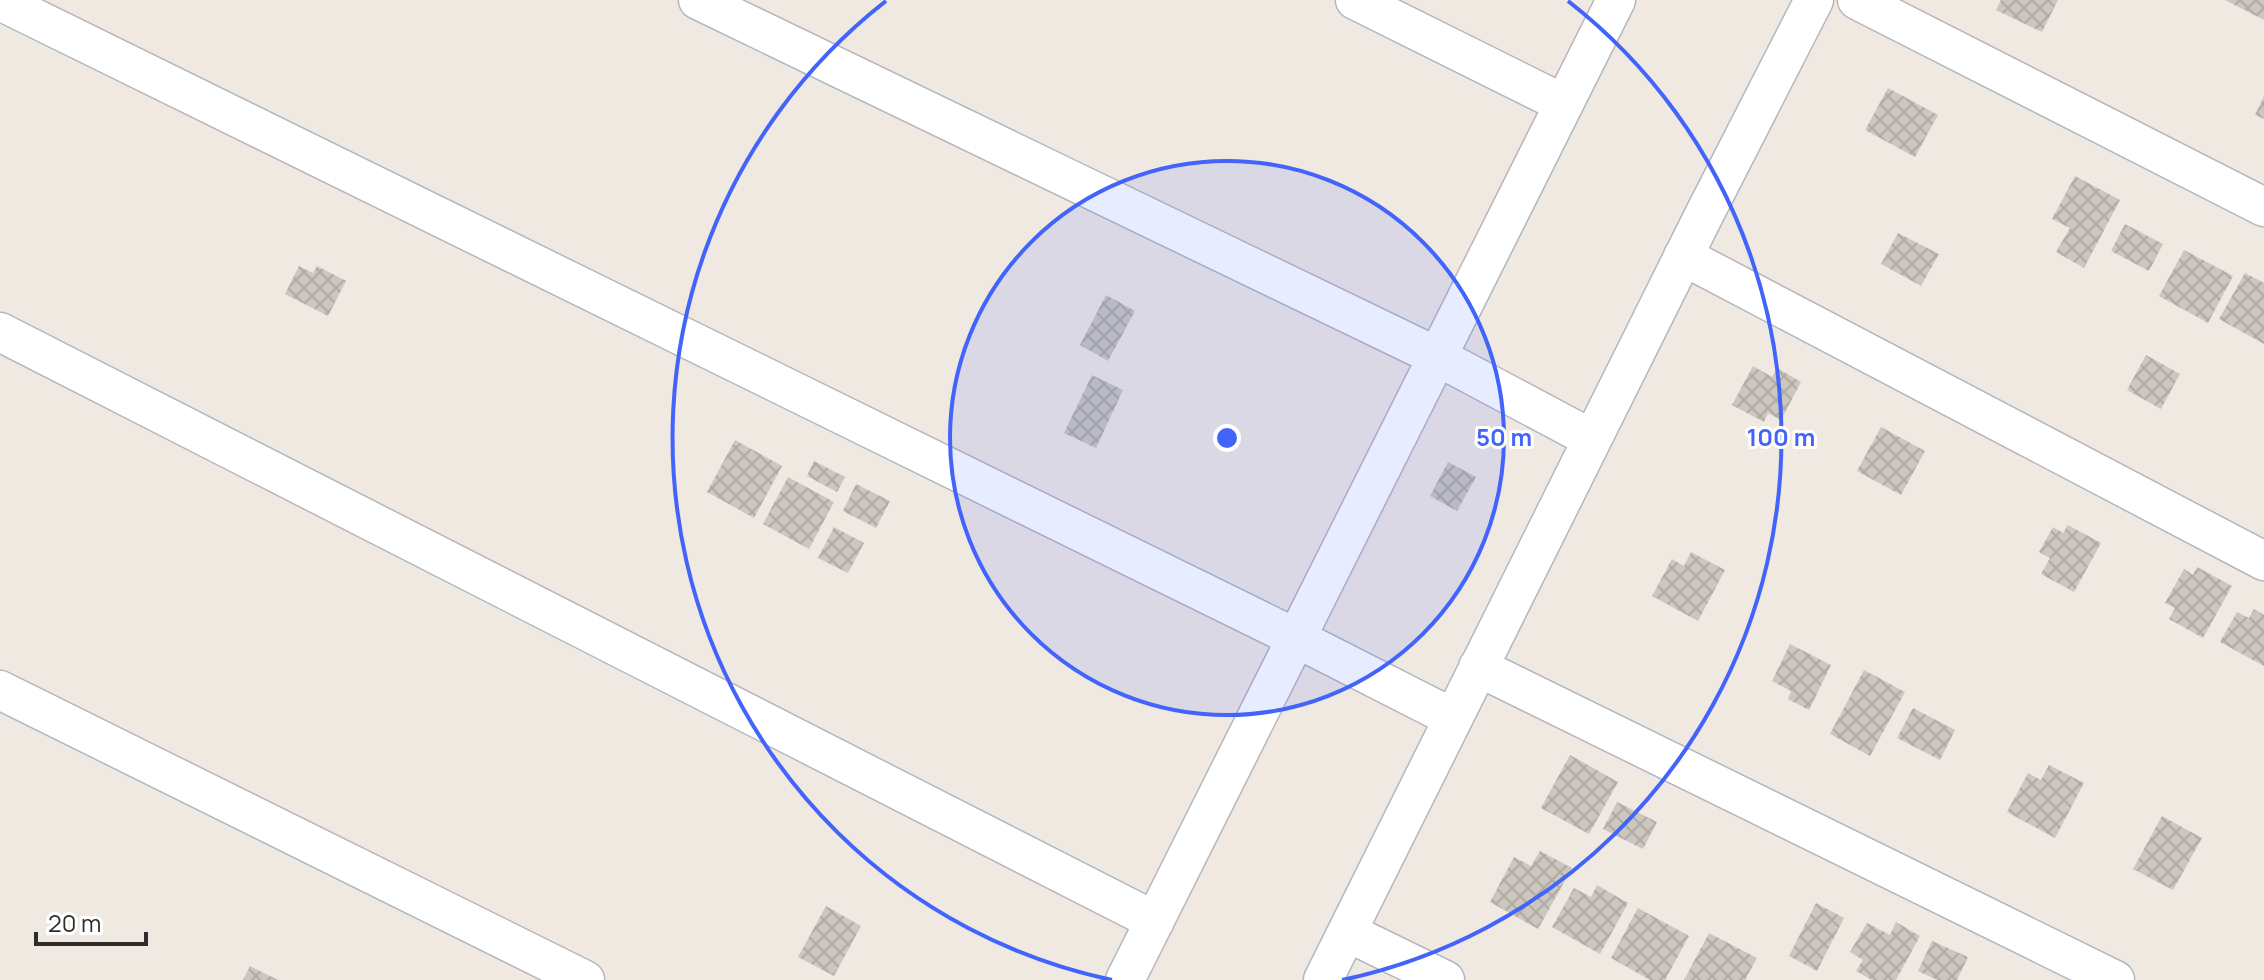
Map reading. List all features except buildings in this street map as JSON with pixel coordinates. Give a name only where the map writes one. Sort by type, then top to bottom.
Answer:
[{"type":"street","points":[[698,0],[1438,357],[1592,439]]},
{"type":"street","points":[[1355,0],[1564,104]]},
{"type":"street","points":[[1125,980],[1616,0]]},
{"type":"street","points":[[1323,980],[1683,256],[1814,0]]},
{"type":"street","points":[[1857,0],[2264,207]]},
{"type":"street","points":[[0,1],[1453,718]]},
{"type":"street","points":[[1683,256],[2264,561]]},
{"type":"street","points":[[0,332],[1155,921]]},
{"type":"street","points":[[1478,667],[2115,980]]},
{"type":"street","points":[[0,690],[585,980]]},
{"type":"street","points":[[1347,932],[1445,980]]}]
